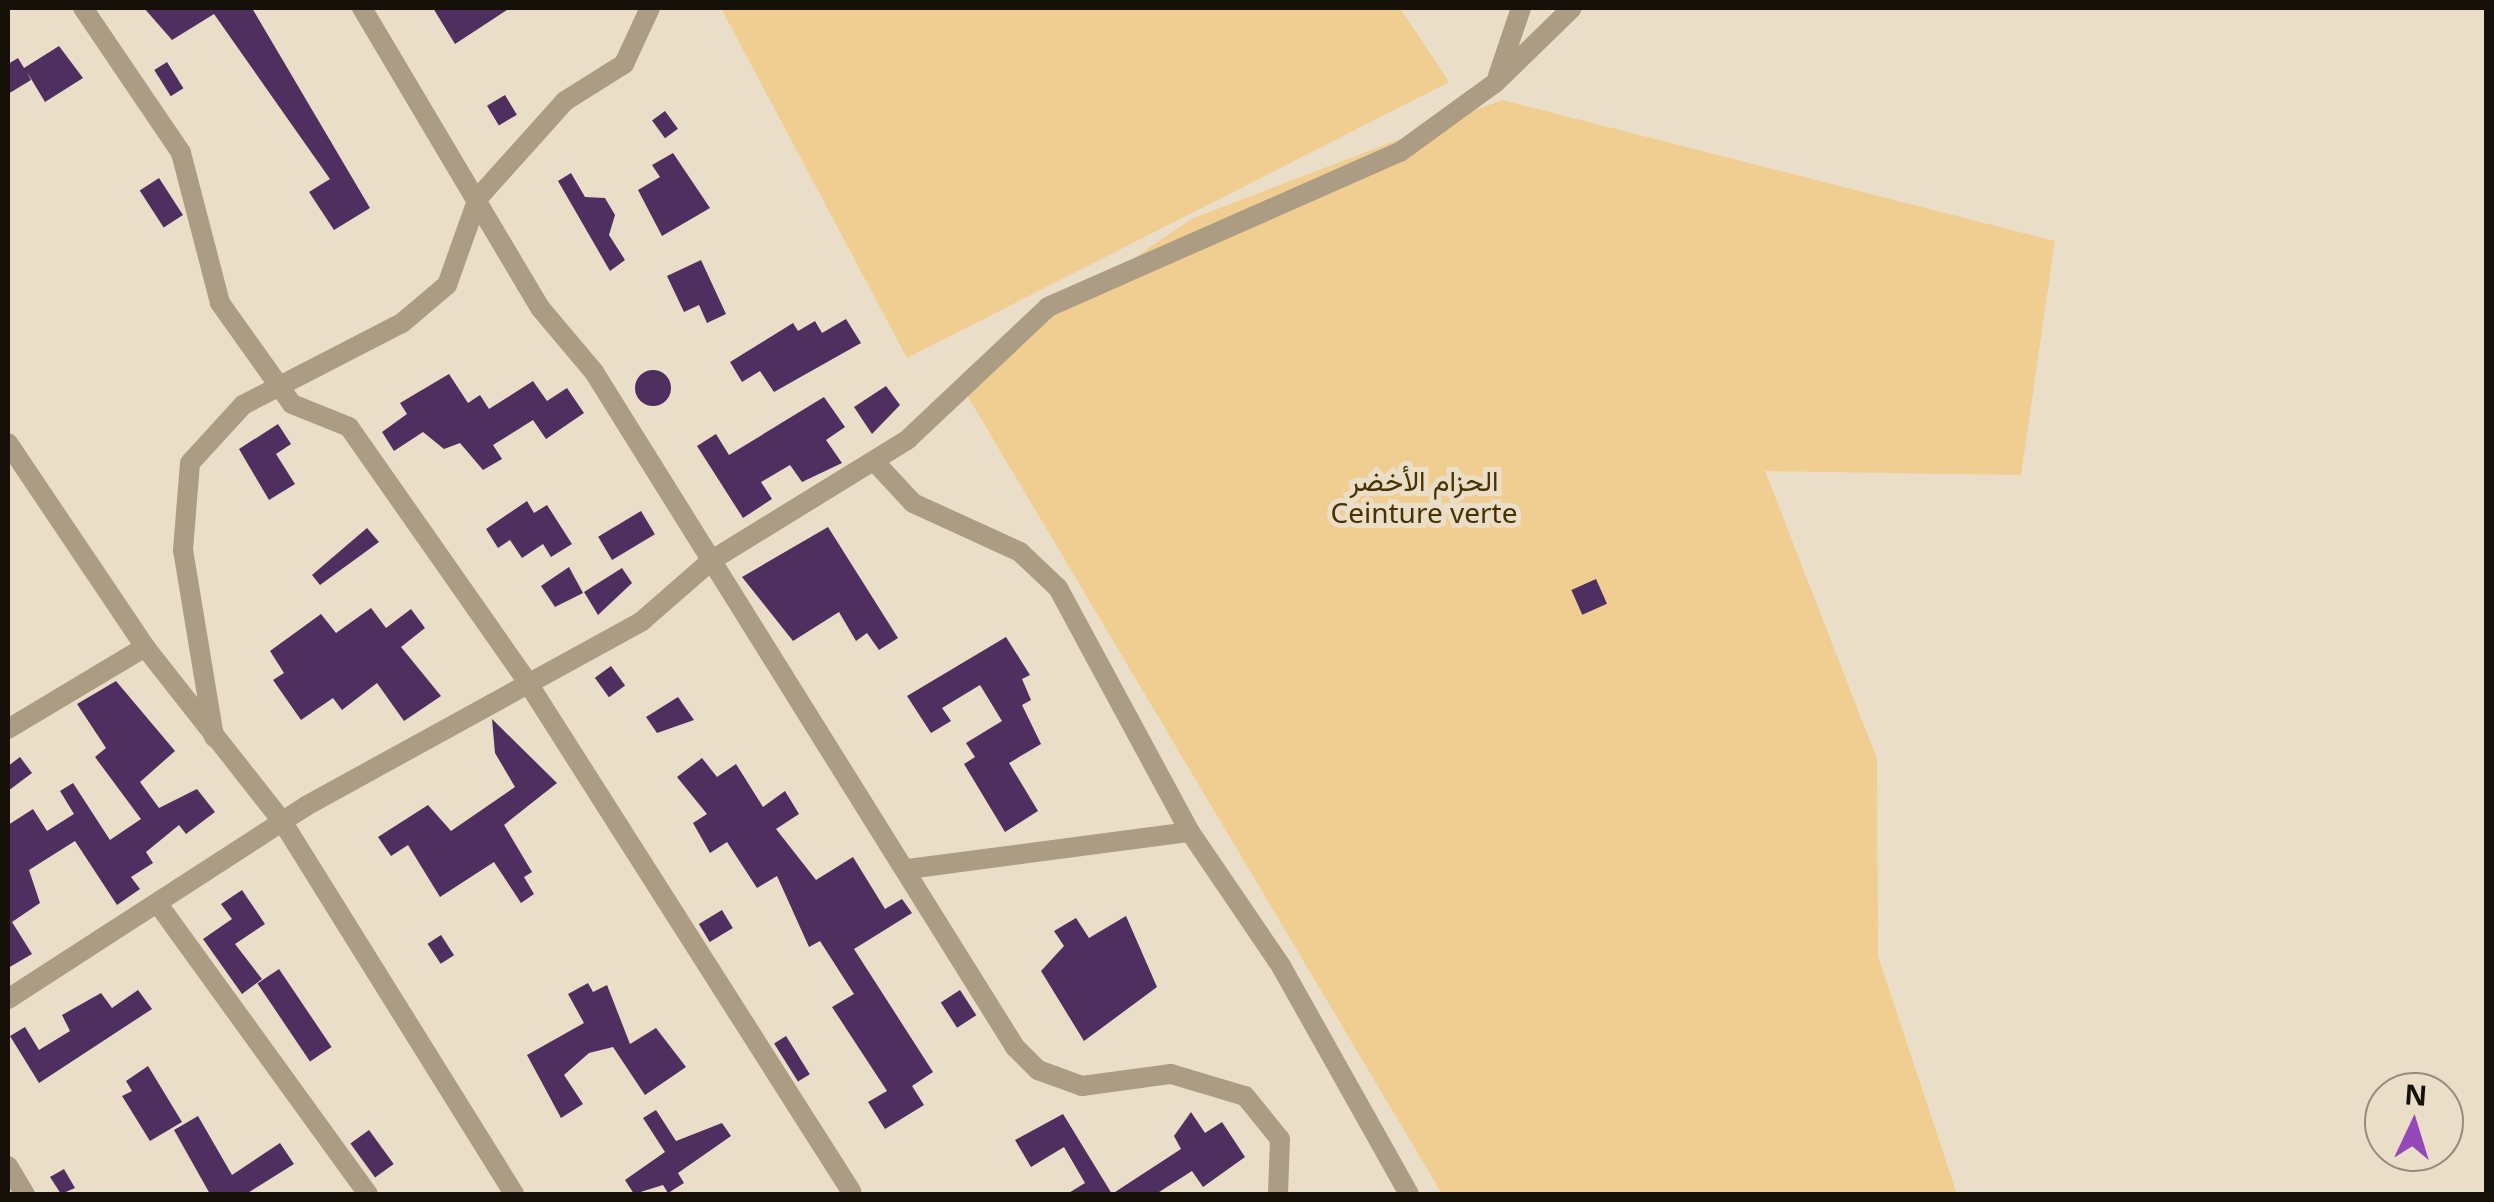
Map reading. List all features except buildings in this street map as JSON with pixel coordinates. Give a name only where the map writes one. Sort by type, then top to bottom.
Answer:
[{"type":"street","points":[[83,8],[181,153],[220,303],[292,404],[349,427],[526,680],[851,1191]]},
{"type":"street","points":[[362,8],[541,308],[594,372],[1026,1059],[1082,1086],[1171,1074],[1244,1096],[1280,1139],[1278,1194]]},
{"type":"street","points":[[214,737],[181,505],[190,463],[215,427],[277,388],[402,323],[448,285],[478,198],[565,101],[624,64],[650,8]]},
{"type":"street","points":[[1496,83],[1520,8]]},
{"type":"street","points":[[8,999],[282,821],[526,680],[642,621],[712,560],[874,461],[1048,308],[1400,152],[1496,83],[1572,8]]},
{"type":"street","points":[[9,448],[145,647],[282,821],[514,1194]]},
{"type":"street","points":[[874,461],[914,503],[1020,552],[1058,588],[1190,832],[1281,966],[1408,1194]]},
{"type":"street","points":[[8,729],[145,647]]},
{"type":"street","points":[[908,869],[1190,832]]},
{"type":"street","points":[[158,904],[368,1194]]},
{"type":"street","points":[[8,1166],[24,1194]]},
{"type":"green space","points":[[721,8],[1400,8],[1449,82],[907,358]]},
{"type":"green space","name":"الحزام الأخضر Ceinture verte","points":[[1502,100],[2055,241],[2021,475],[1765,471],[1877,759],[1878,956],[1957,1194],[1442,1194],[958,380],[1191,219]]}]
